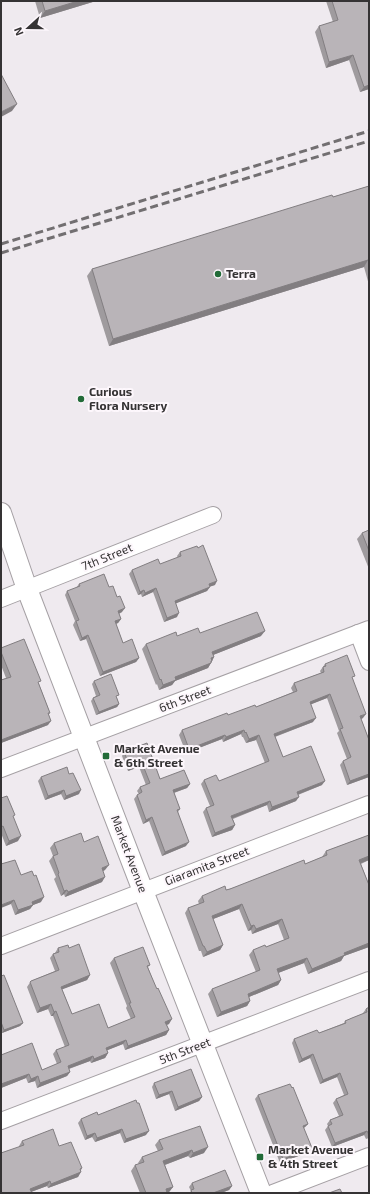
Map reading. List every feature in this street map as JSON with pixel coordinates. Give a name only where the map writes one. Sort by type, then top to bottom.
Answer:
[{"type":"street","name":"Market Avenue","points":[[1,513],[27,589],[261,1193]]},
{"type":"street","name":"7th Street","points":[[1,599],[213,516]]},
{"type":"street","name":"6th Street","points":[[1,769],[363,631]]},
{"type":"street","points":[[363,631],[369,662]]},
{"type":"street","name":"Giaramita Street","points":[[1,946],[369,804]]},
{"type":"street","name":"5th Street","points":[[1,1121],[369,980]]},
{"type":"street","points":[[273,1193],[369,1156]]},
{"type":"building","points":[[42,1],[78,1],[45,11]]},
{"type":"building","points":[[332,1],[369,1],[369,85],[364,87],[353,55],[329,62],[319,26],[338,20]]},
{"type":"building","points":[[1,74],[17,104],[1,112]]},
{"type":"building","name":"Terra","points":[[369,186],[369,263],[368,260],[113,339],[92,269],[332,195],[333,197]]},
{"type":"building","points":[[369,530],[369,551],[362,533]]},
{"type":"building","points":[[203,545],[217,581],[209,584],[210,587],[175,601],[179,613],[167,618],[156,588],[145,593],[144,590],[140,592],[132,570],[158,559],[160,564],[181,556],[180,552],[197,546],[198,548]]},
{"type":"building","points":[[104,574],[109,587],[113,586],[117,597],[120,596],[125,608],[118,611],[121,619],[115,621],[123,643],[132,639],[139,658],[103,672],[88,635],[82,638],[76,621],[79,620],[67,591],[80,586],[79,584]]},
{"type":"building","points":[[257,612],[265,631],[212,652],[214,657],[211,658],[211,663],[175,677],[176,680],[163,685],[146,644],[176,632],[177,636],[198,628],[200,633]]},
{"type":"building","points":[[24,639],[41,681],[38,682],[50,713],[48,713],[51,721],[1,740],[1,680],[11,677],[1,652],[1,648]]},
{"type":"building","points":[[347,655],[355,676],[352,677],[366,714],[360,716],[369,740],[369,774],[350,781],[343,761],[351,757],[340,729],[343,728],[330,694],[310,702],[316,718],[274,734],[283,757],[311,746],[325,781],[297,792],[299,797],[272,807],[270,801],[231,816],[235,825],[215,833],[206,808],[214,805],[204,780],[216,775],[219,781],[269,761],[259,735],[249,739],[244,730],[226,737],[225,735],[189,749],[182,730],[227,713],[228,715],[255,705],[256,707],[297,691],[294,683],[324,672],[323,667],[326,666],[325,664]]},
{"type":"building","points":[[111,674],[119,695],[116,696],[119,704],[99,712],[93,698],[100,695],[94,681]]},
{"type":"building","points":[[147,743],[160,779],[184,770],[190,784],[173,790],[180,809],[177,810],[189,842],[165,852],[152,817],[146,820],[137,795],[142,792],[140,787],[150,783],[142,763],[130,767],[124,752]]},
{"type":"building","points":[[67,767],[69,774],[73,773],[81,790],[66,796],[64,790],[48,796],[41,777]]},
{"type":"building","points":[[7,796],[15,815],[13,816],[21,836],[9,841],[3,826],[1,827],[1,798]]},
{"type":"building","points":[[81,833],[84,842],[98,836],[109,865],[102,868],[105,877],[68,892],[67,890],[64,891],[53,856],[58,854],[54,843]]},
{"type":"building","points":[[369,835],[369,856],[359,860],[369,885],[369,943],[344,953],[345,955],[312,969],[307,958],[277,969],[281,980],[248,994],[250,1001],[221,1012],[212,989],[260,970],[253,950],[265,945],[266,947],[289,938],[282,919],[256,929],[254,925],[251,926],[242,904],[212,916],[223,945],[207,952],[203,946],[188,908],[204,902],[202,896],[225,886],[226,890],[230,889],[304,860],[305,864],[327,855],[326,851]]},
{"type":"building","points":[[15,860],[21,875],[32,871],[34,876],[36,875],[44,897],[32,902],[33,905],[18,910],[14,900],[1,905],[1,864]]},
{"type":"building","points":[[79,944],[90,975],[61,987],[72,1014],[99,1004],[108,1028],[135,1017],[114,958],[143,947],[150,965],[147,966],[172,1019],[165,1022],[169,1030],[128,1046],[126,1040],[106,1048],[108,1053],[94,1059],[93,1056],[68,1066],[70,1072],[40,1083],[38,1076],[31,1079],[29,1074],[1,1084],[1,1055],[32,1043],[42,1070],[61,1062],[56,1050],[69,1045],[56,1011],[54,1012],[51,1004],[40,1008],[30,982],[59,970],[53,954],[59,952],[58,948],[68,945],[69,948]]},
{"type":"building","points":[[4,975],[23,1023],[4,1030],[1,1022],[1,976]]},
{"type":"building","points":[[369,1007],[369,1135],[367,1131],[335,1143],[328,1126],[332,1124],[330,1120],[343,1115],[336,1099],[348,1094],[340,1073],[323,1080],[313,1054],[302,1059],[294,1039],[317,1030],[319,1033],[346,1023],[345,1021],[367,1012],[366,1009]]},
{"type":"building","points":[[191,1069],[202,1097],[178,1107],[172,1091],[159,1095],[154,1083]]},
{"type":"building","points":[[290,1084],[292,1088],[293,1087],[308,1124],[303,1126],[312,1148],[283,1159],[258,1095]]},
{"type":"building","points":[[136,1100],[137,1103],[139,1103],[149,1131],[126,1139],[122,1129],[97,1138],[95,1133],[87,1136],[81,1119],[97,1112],[98,1115]]},
{"type":"building","points":[[200,1126],[208,1147],[193,1153],[192,1150],[163,1161],[173,1187],[166,1189],[167,1193],[146,1193],[135,1165],[144,1162],[142,1157],[163,1149],[159,1140]]},
{"type":"building","points":[[53,1129],[59,1146],[71,1142],[82,1168],[80,1169],[81,1172],[51,1184],[50,1181],[30,1189],[32,1193],[1,1193],[1,1153],[24,1145],[22,1141]]},
{"type":"building","points":[[225,1170],[232,1186],[213,1193],[192,1193],[191,1190],[194,1189],[192,1183]]},
{"type":"building","points":[[340,1189],[342,1193],[329,1193]]},
{"type":"railway","points":[[1,244],[369,131]]},
{"type":"railway","points":[[1,253],[369,141]]},
{"type":"place","name":"Terra","points":[[218,274]]},
{"type":"place","name":"Curious Flora Nursery","points":[[81,399]]},
{"type":"place","name":"Market Avenue & 6th Street","points":[[106,756]]},
{"type":"place","name":"Market Avenue & 4th Street","points":[[260,1157]]}]
